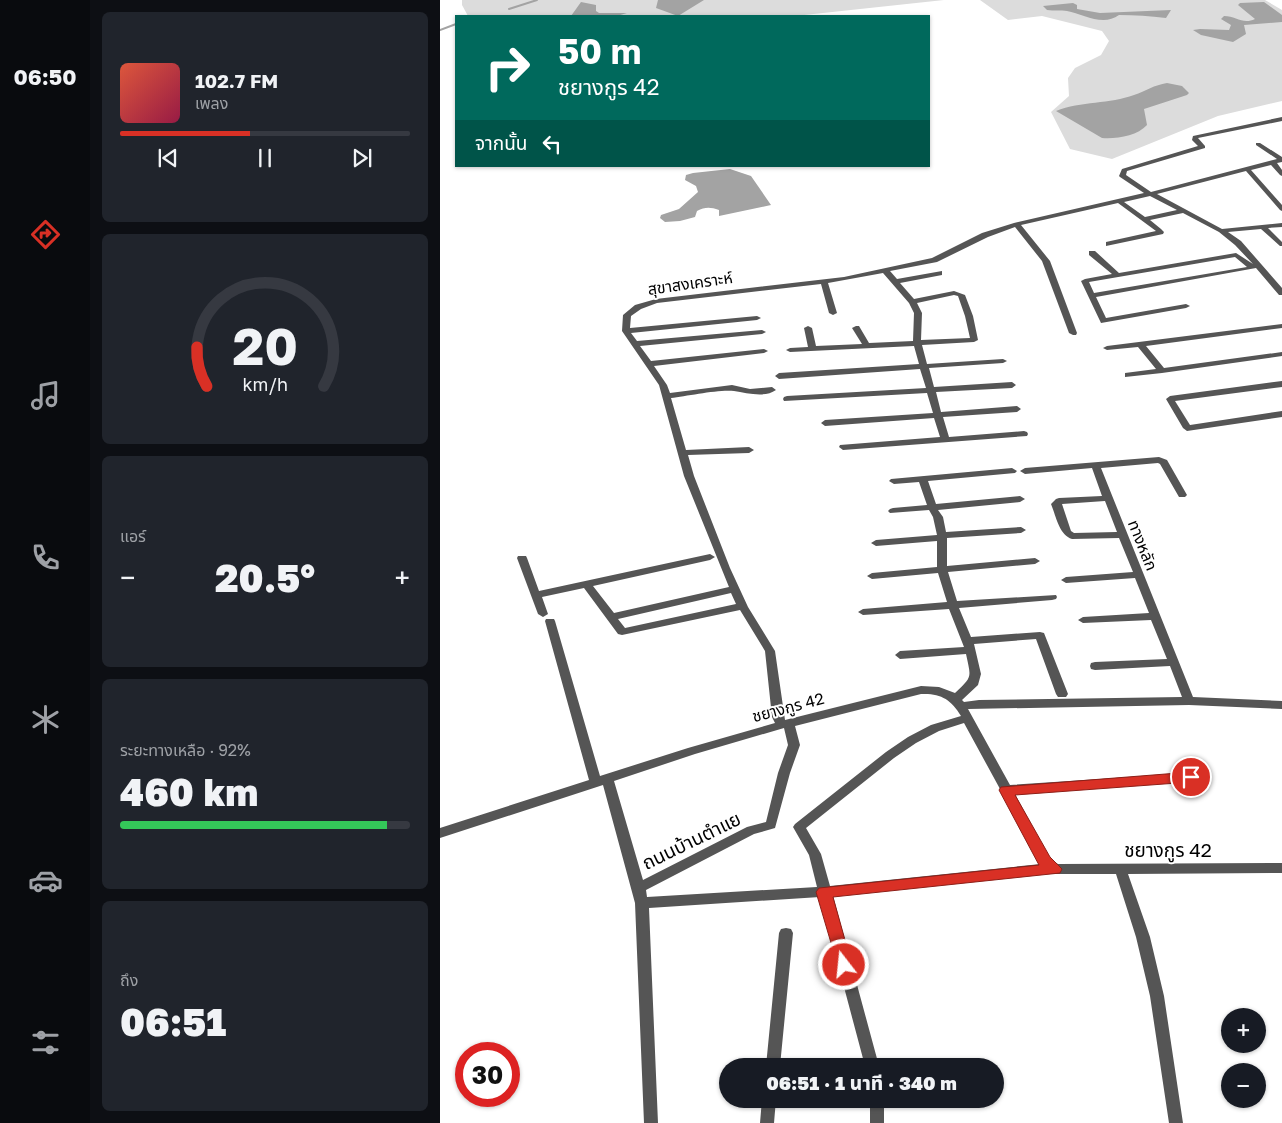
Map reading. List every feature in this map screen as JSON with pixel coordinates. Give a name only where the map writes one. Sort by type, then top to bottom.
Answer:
[{"type":"street","points":[[1282,119],[1195,137],[1195,140],[1203,147],[1122,172],[1122,176],[1151,194],[1221,231],[1238,243],[1282,293]]},
{"type":"street","points":[[1258,144],[1282,160],[1273,163],[1282,174]]},
{"type":"street","name":"สุขาสงเคราะห์","points":[[626,331],[627,315],[631,310],[646,303],[707,294],[824,282],[934,260],[1016,224],[1151,194],[1273,163]]},
{"type":"street","points":[[1248,170],[1282,209]]},
{"type":"street","points":[[1109,244],[1160,232],[1119,201]]},
{"type":"street","points":[[1145,219],[1184,211]]},
{"type":"street","points":[[1016,224],[1046,261],[1073,333]]},
{"type":"street","points":[[1221,231],[1282,225]]},
{"type":"street","points":[[1263,227],[1280,244]]},
{"type":"street","points":[[1092,253],[1118,276]]},
{"type":"street","points":[[1091,296],[1253,268],[1236,255],[1085,281],[1091,296],[1104,321],[1186,306]]},
{"type":"street","points":[[1242,261],[1252,259]]},
{"type":"street","points":[[885,270],[912,302],[918,313],[917,343],[945,440]]},
{"type":"street","points":[[894,282],[939,273]]},
{"type":"street","points":[[824,282],[833,313]]},
{"type":"street","points":[[790,350],[974,340],[969,316],[961,295],[954,293],[912,302]]},
{"type":"street","points":[[757,318],[626,331],[663,385],[689,476],[735,589],[772,656],[778,717],[785,724]]},
{"type":"street","points":[[1107,348],[1282,326]]},
{"type":"street","points":[[808,328],[813,349]]},
{"type":"street","points":[[856,328],[867,346]]},
{"type":"street","points":[[635,344],[762,332]]},
{"type":"street","points":[[1140,344],[1162,371]]},
{"type":"street","points":[[648,364],[764,350]]},
{"type":"street","points":[[1128,376],[1282,354]]},
{"type":"street","points":[[779,376],[1003,361]]},
{"type":"street","points":[[1282,384],[1170,399],[1187,428],[1282,414]]},
{"type":"street","points":[[787,399],[1012,386]]},
{"type":"street","points":[[666,396],[732,388],[750,392],[772,390]]},
{"type":"street","points":[[825,423],[1017,409]]},
{"type":"street","points":[[843,447],[1024,434]]},
{"type":"street","points":[[683,453],[749,450]]},
{"type":"street","points":[[1025,471],[1162,460],[1182,495]]},
{"type":"street","name":"ทางหลัก","points":[[1095,465],[1189,701]]},
{"type":"street","points":[[894,481],[1012,471]]},
{"type":"street","points":[[922,478],[932,507],[938,517],[942,537],[942,569],[953,606],[969,645],[976,674],[974,682],[959,703]]},
{"type":"street","points":[[1108,498],[1059,501],[1056,504],[1067,532],[1072,536],[1122,535]]},
{"type":"street","points":[[892,511],[1020,499]]},
{"type":"street","points":[[876,543],[1021,530]]},
{"type":"street","points":[[536,595],[710,557]]},
{"type":"street","points":[[522,558],[546,617],[638,888]]},
{"type":"street","points":[[872,576],[1034,561]]},
{"type":"street","points":[[1066,580],[1138,575]]},
{"type":"street","points":[[587,584],[622,632],[743,606]]},
{"type":"street","points":[[611,617],[735,589]]},
{"type":"street","points":[[704,596],[710,613]]},
{"type":"street","points":[[863,612],[953,606],[1052,596]]},
{"type":"street","points":[[1083,620],[1155,616]]},
{"type":"street","points":[[900,655],[1040,635],[1062,694]]},
{"type":"street","points":[[1095,666],[1173,662]]},
{"type":"street","name":"ชยางกูร 42","points":[[440,833],[785,724],[921,690],[943,691],[951,694],[959,703]]},
{"type":"street","points":[[959,703],[1189,701],[1282,705]]},
{"type":"street","points":[[959,703],[1044,861],[1054,869]]},
{"type":"street","points":[[870,1058],[814,854],[799,827],[890,755],[912,740],[936,728],[967,718]]},
{"type":"street","name":"ถนนบ้านตำแย","points":[[651,1123],[642,903],[638,888],[751,830],[771,825],[784,774],[794,745],[785,724]]},
{"type":"street","points":[[1006,790],[1191,777]]},
{"type":"street","points":[[1120,868],[1143,937],[1157,996],[1176,1123]]},
{"type":"street","name":"ชยางกูร 42","points":[[642,903],[824,892],[1054,869],[1282,868]]},
{"type":"street","points":[[774,1058],[786,933]]},
{"type":"street","points":[[767,1123],[769,1108]]},
{"type":"street","points":[[877,1108],[877,1123]]},
{"type":"shaded area","points":[[462,0],[944,0],[804,15],[467,15],[462,5]]},
{"type":"shaded area","points":[[658,0],[704,0],[680,15],[656,8]]},
{"type":"shaded area","points":[[980,0],[1265,0],[1282,10],[1282,101],[1218,116],[1112,159],[1070,149],[1051,112],[1069,96],[1068,78],[1075,68],[1101,55],[1109,41],[1102,31],[1042,16],[1008,20]]},
{"type":"shaded area","points":[[581,2],[596,5],[596,11],[599,13],[627,13],[620,15],[572,15]]},
{"type":"shaded area","points":[[1264,2],[1282,15],[1282,22],[1244,25],[1246,34],[1233,42],[1201,35],[1193,30],[1229,30],[1231,25],[1221,19],[1224,16],[1243,21],[1255,19],[1238,5],[1240,3]]},
{"type":"shaded area","points":[[1073,3],[1077,5],[1077,9],[1100,13],[1171,10],[1166,18],[1119,15],[1106,20],[1100,20],[1067,11],[1047,10],[1043,6]]},
{"type":"shaded area","points":[[1167,83],[1182,86],[1189,93],[1144,109],[1147,125],[1138,132],[1126,136],[1102,138],[1056,111],[1125,98]]},
{"type":"shaded area","points":[[730,169],[751,176],[771,205],[719,216],[719,210],[705,208],[697,211],[695,217],[680,221],[665,222],[660,218],[661,215],[679,209],[698,192],[696,186],[685,180],[686,175]]},
{"type":"waterway","points":[[509,9],[537,0]]},
{"type":"waterway","points":[[440,30],[455,24]]},
{"type":"route","points":[[844,965],[824,892],[1006,872],[1054,869],[1044,861],[1006,790],[1191,777]]}]
